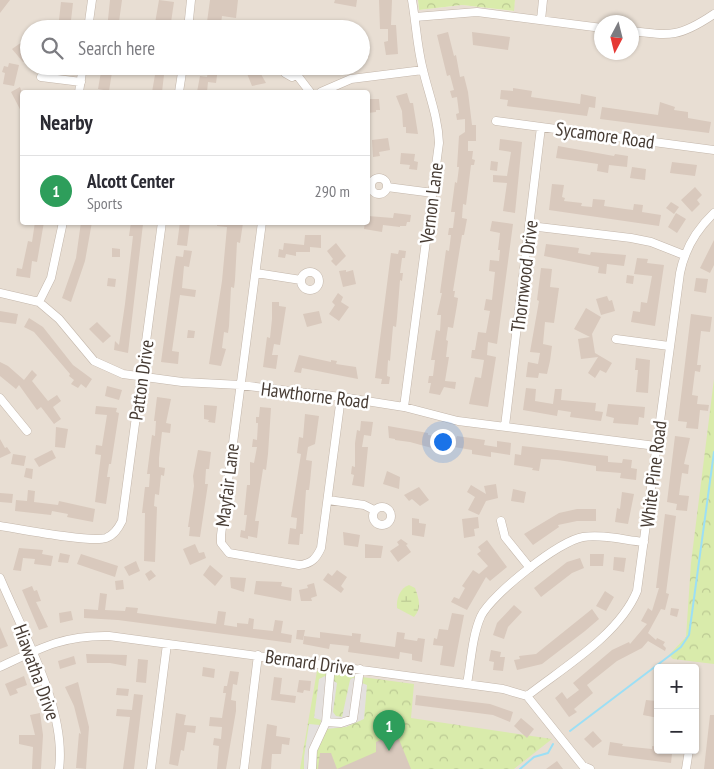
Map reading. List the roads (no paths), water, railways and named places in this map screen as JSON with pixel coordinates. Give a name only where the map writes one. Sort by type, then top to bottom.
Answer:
[{"type":"street","points":[[89,20],[92,0]]},
{"type":"street","points":[[189,20],[192,0]]},
{"type":"street","name":"Vernon Lane","points":[[404,407],[433,193],[438,129],[423,70],[412,0]]},
{"type":"street","points":[[541,20],[543,0]]},
{"type":"street","points":[[415,17],[477,12],[594,27]]},
{"type":"street","points":[[639,32],[675,34],[694,27],[714,14]]},
{"type":"street","points":[[326,90],[351,79],[423,70]]},
{"type":"street","points":[[80,90],[82,75]]},
{"type":"street","points":[[179,90],[182,75]]},
{"type":"street","points":[[287,75],[297,75],[308,90]]},
{"type":"street","points":[[41,77],[81,82]]},
{"type":"street","name":"Sycamore Road","points":[[496,121],[714,150]]},
{"type":"street","name":"Thornwood Drive","points":[[505,426],[541,127]]},
{"type":"street","points":[[387,187],[433,193]]},
{"type":"street","name":"White Pine Road","points":[[527,696],[614,628],[624,617],[637,591],[669,346],[684,255],[698,230],[714,213]]},
{"type":"street","points":[[39,302],[54,270],[62,225]]},
{"type":"street","name":"Patton Drive","points":[[112,535],[122,521],[162,225]]},
{"type":"street","name":"Mayfair Lane","points":[[262,225],[221,535],[224,548],[235,556],[307,564],[317,556],[321,548],[341,397]]},
{"type":"street","points":[[530,226],[631,238],[651,242],[684,255]]},
{"type":"street","points":[[256,273],[301,280]]},
{"type":"street","name":"Hawthorne Road","points":[[0,293],[39,302],[59,319],[94,361],[123,374],[141,378],[240,385],[341,397],[404,407],[458,421],[656,446]]},
{"type":"street","points":[[616,339],[669,346]]},
{"type":"street","points":[[0,398],[27,431]]},
{"type":"street","points":[[328,500],[364,505],[374,510]]},
{"type":"street","points":[[501,521],[505,537],[530,568]]},
{"type":"street","points":[[0,526],[95,539],[112,535],[118,542]]},
{"type":"street","points":[[467,684],[476,631],[482,616],[499,593],[530,568],[557,548],[576,538],[597,536],[644,542]]},
{"type":"street","name":"Hiawatha Drive","points":[[0,578],[54,710],[60,740],[59,769]]},
{"type":"street","name":"Bernard Drive","points":[[0,667],[61,640],[85,636],[109,636],[467,684],[514,691],[527,696]]},
{"type":"street","points":[[151,769],[167,644]]},
{"type":"street","points":[[244,769],[258,655]]},
{"type":"street","points":[[312,769],[313,750],[326,722],[331,665]]},
{"type":"street","points":[[326,722],[341,723],[353,719],[360,669]]},
{"type":"street","points":[[527,696],[586,768]]},
{"type":"street","points":[[686,769],[688,754]]},
{"type":"waterway","points":[[570,731],[681,647],[689,635],[714,452]]},
{"type":"waterway","points":[[520,769],[534,757],[548,753],[553,744]]},
{"type":"place","name":"Alcott Center","points":[[389,751]]}]
